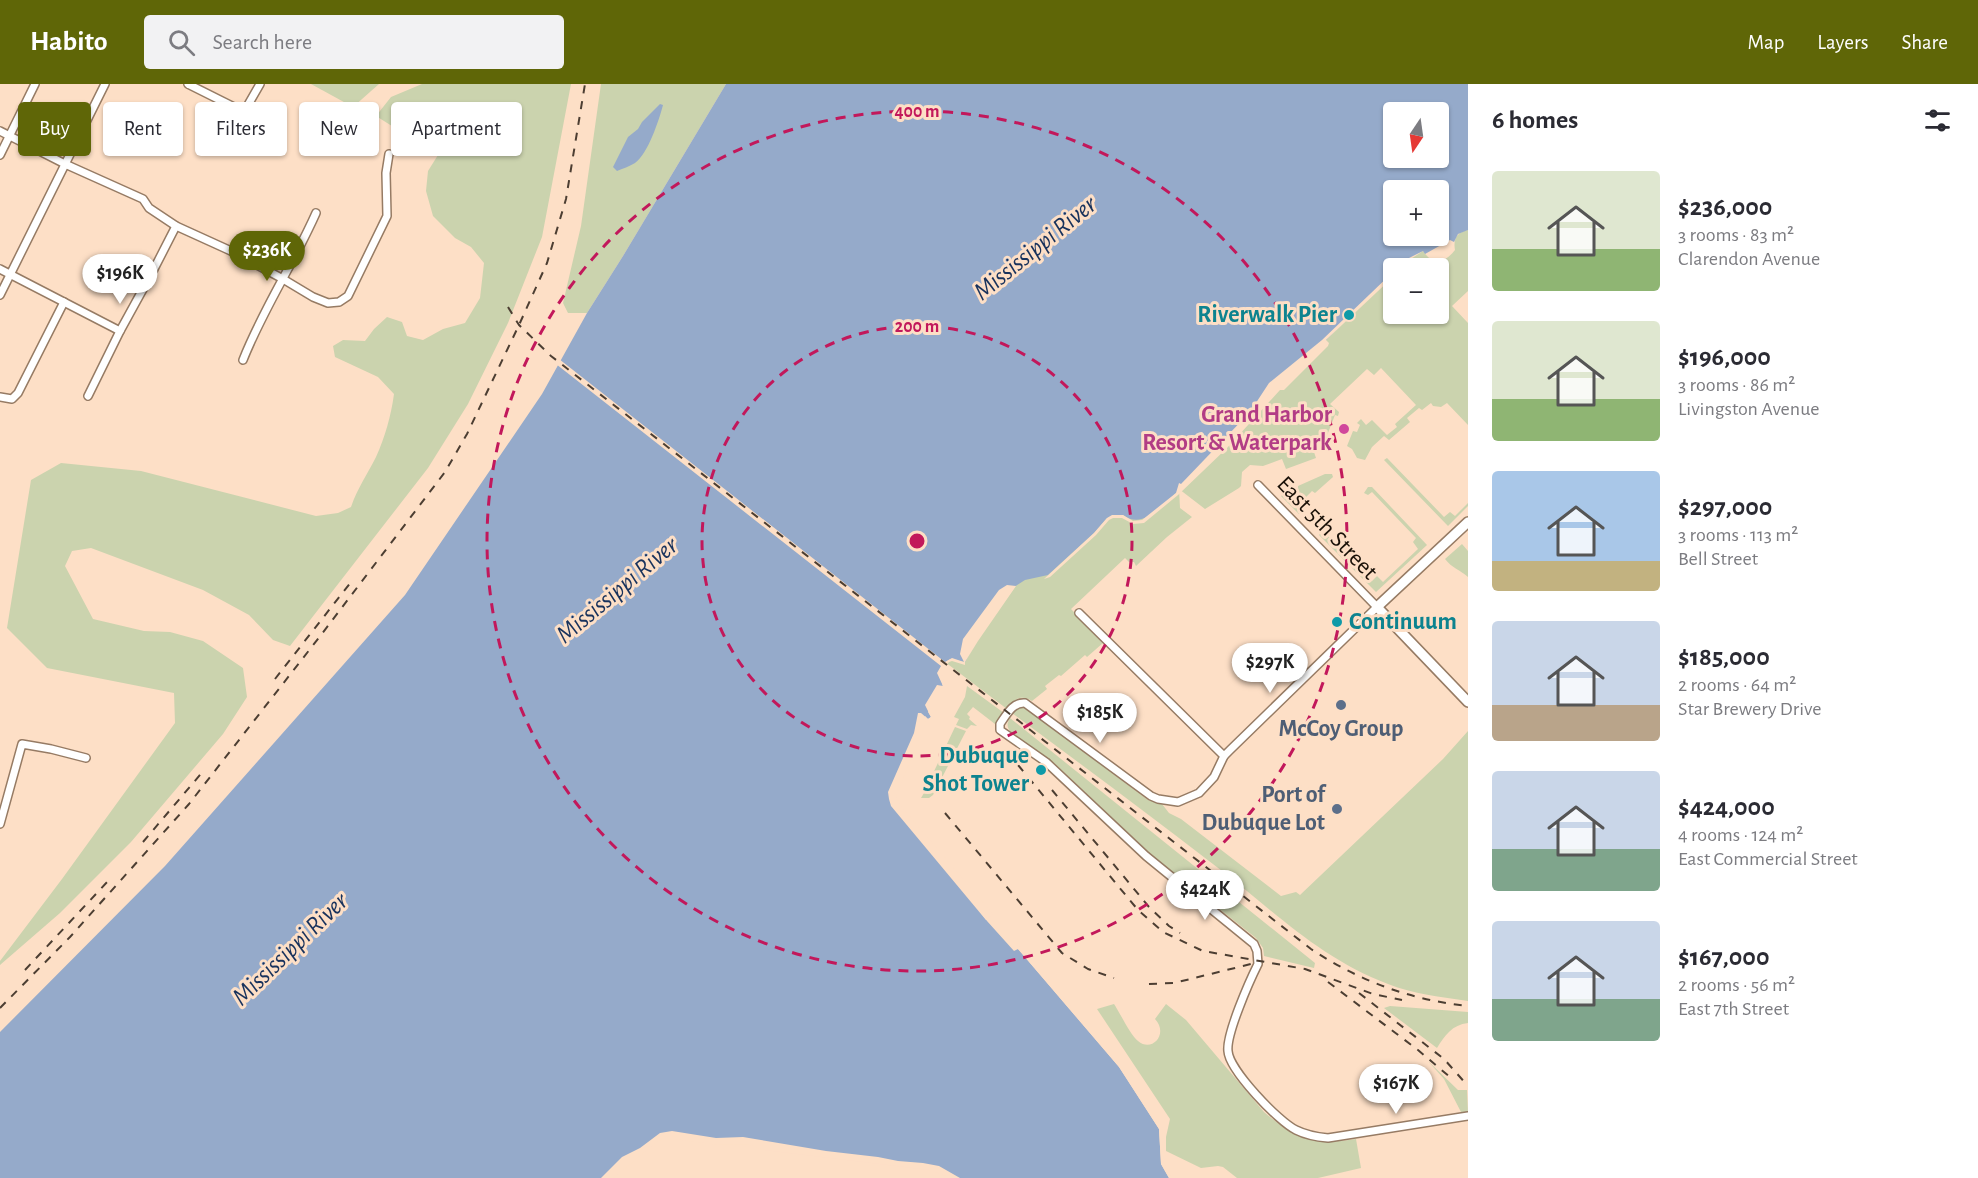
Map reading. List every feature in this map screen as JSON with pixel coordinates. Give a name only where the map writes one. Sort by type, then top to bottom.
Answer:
[{"type":"street","points":[[0,155],[35,84]]},
{"type":"street","points":[[0,295],[105,84]]},
{"type":"street","points":[[250,102],[260,84]]},
{"type":"street","points":[[193,85],[225,102]]},
{"type":"street","points":[[0,131],[65,164],[143,199],[149,208],[176,226],[231,251],[328,303],[345,300],[387,216],[386,172],[389,154]]},
{"type":"street","points":[[243,360],[254,331],[303,244],[316,213]]},
{"type":"street","points":[[88,396],[176,226]]},
{"type":"street","points":[[0,269],[120,331]]},
{"type":"street","points":[[0,397],[7,399],[15,397],[64,302]]},
{"type":"street","name":"East 5th Street","points":[[1258,485],[1468,702]]},
{"type":"street","points":[[1468,522],[1224,756],[1209,783],[1194,796],[1179,802],[1151,796],[1029,704],[1022,702],[1015,705],[1000,724],[1000,730],[1003,733],[1046,762],[1146,856],[1254,944],[1258,964],[1229,1037],[1227,1053],[1238,1071],[1266,1106],[1285,1124],[1308,1135],[1328,1138],[1468,1116]]},
{"type":"street","points":[[1079,613],[1224,756]]},
{"type":"street","points":[[0,824],[22,744],[86,758]]},
{"type":"green space","points":[[311,84],[379,84],[359,102],[344,102]]},
{"type":"green space","points":[[422,84],[571,84],[542,237],[508,323],[468,404],[428,468],[290,646],[273,640],[249,615],[203,590],[91,548],[72,551],[65,566],[93,619],[144,631],[170,632],[203,641],[243,668],[247,697],[223,734],[131,842],[60,913],[0,965],[0,961],[175,723],[174,693],[47,668],[7,628],[31,480],[61,463],[141,471],[316,516],[338,513],[351,507],[382,442],[394,394],[378,377],[335,357],[333,346],[343,340],[365,341],[387,317],[402,322],[407,336],[423,340],[443,329],[465,323],[480,298],[484,263],[471,247],[455,238],[433,216],[426,191],[428,171],[437,156],[522,156],[522,102],[391,102],[391,125],[379,118],[379,112],[391,97]]},
{"type":"green space","points":[[601,84],[726,84],[587,313],[568,313],[563,303],[581,226]]},
{"type":"green space","points":[[1468,230],[1468,291],[1452,306],[1468,323],[1468,425],[1447,403],[1441,407],[1433,406],[1431,403],[1422,410],[1419,408],[1407,418],[1410,422],[1389,440],[1384,436],[1372,447],[1365,460],[1357,458],[1352,449],[1347,446],[1353,431],[1357,432],[1360,425],[1357,423],[1361,419],[1366,425],[1372,420],[1387,435],[1397,427],[1395,424],[1416,405],[1381,368],[1374,375],[1367,369],[1330,404],[1339,412],[1338,416],[1335,415],[1326,438],[1318,435],[1313,449],[1316,458],[1286,469],[1282,459],[1263,466],[1250,465],[1242,472],[1239,488],[1205,509],[1179,489],[1180,508],[1192,517],[1136,566],[1134,562],[1129,562],[1125,558],[1071,609],[1103,643],[1045,686],[1047,689],[1032,701],[1024,698],[1018,699],[1007,709],[945,662],[969,652],[1024,574],[1322,340],[1383,282],[1383,324],[1449,324],[1449,258],[1447,258],[1455,250],[1455,239]]},
{"type":"green space","points":[[1423,251],[1430,258],[1412,258]]},
{"type":"green space","points":[[1387,458],[1444,517],[1450,512],[1455,516],[1468,503],[1468,506],[1448,526],[1384,460]]},
{"type":"green space","points":[[1325,474],[1332,474],[1333,477],[1302,501],[1306,507],[1299,514],[1281,496],[1289,488],[1290,492],[1298,489],[1298,486]]},
{"type":"green space","points":[[1368,487],[1372,487],[1427,545],[1376,592],[1319,535],[1325,528],[1330,528],[1332,531],[1328,536],[1372,581],[1377,576],[1383,582],[1418,549],[1413,542],[1416,538],[1372,492],[1368,495],[1364,493]]},
{"type":"green space","points":[[1462,544],[1468,551],[1468,577],[1445,559]]},
{"type":"green space","points":[[967,686],[1004,713],[995,724],[973,707],[967,714],[977,726],[971,725],[967,729],[956,725],[959,719],[954,717],[965,697]]},
{"type":"green space","points":[[1020,706],[1148,800],[1162,804],[1169,813],[1181,819],[1281,896],[1296,892],[1300,895],[1443,759],[1468,731],[1468,1001],[1417,993],[1388,984],[1338,960],[1294,929],[1185,842],[1012,713]]},
{"type":"green space","points":[[1010,718],[1315,963],[1314,968],[1264,956],[1263,948],[1256,938],[1156,859],[1053,762],[1012,733],[1008,726]]},
{"type":"green space","points":[[955,727],[966,731],[933,795],[929,798],[921,798],[924,793],[922,790],[928,784]]},
{"type":"green space","points":[[1114,1004],[1135,1038],[1149,1045],[1159,1036],[1159,1025],[1155,1019],[1166,1004],[1186,1020],[1264,1112],[1286,1129],[1316,1141],[1356,1139],[1361,1168],[1318,1178],[1237,1178],[1223,1167],[1201,1168],[1166,1151],[1170,1119],[1097,1009]]},
{"type":"green space","points":[[1390,1006],[1468,1012],[1468,1023],[1450,1031],[1437,1048],[1384,1008]]},
{"type":"green space","points":[[1428,1061],[1458,1090],[1467,1090],[1468,1112],[1461,1112],[1444,1079]]},
{"type":"water","name":"Mississippi River","points":[[726,84],[1468,84],[1468,230],[1458,234],[1454,242],[1449,241],[1449,180],[1383,180],[1383,246],[1439,246],[1425,254],[1423,251],[1409,258],[1383,258],[1383,282],[1158,510],[1138,520],[1123,515],[1107,518],[1048,575],[1025,580],[1014,587],[988,621],[965,662],[950,660],[939,670],[943,687],[928,712],[931,717],[928,719],[925,716],[893,797],[987,921],[1014,951],[1018,949],[1119,1067],[1159,1129],[1161,1164],[1169,1178],[958,1178],[943,1171],[749,1141],[662,1136],[608,1178],[0,1178],[0,1032],[165,866],[405,595],[542,394],[587,313]]},
{"type":"water","points":[[660,104],[663,105],[659,119],[640,159],[617,171],[613,167],[628,137]]},
{"type":"pier","points":[[1383,282],[1383,286],[1326,340],[1329,343],[1328,346],[1284,390],[1280,390],[1227,448],[1178,495],[1144,523],[1133,524],[1122,518],[1109,520],[1050,577],[1044,579],[1107,518],[1112,515],[1123,515],[1133,521],[1142,520],[1176,493],[1179,483],[1181,484],[1250,412],[1269,383],[1322,340]]},
{"type":"pier","points":[[559,359],[945,662],[952,658],[964,662],[960,654],[963,639],[999,590],[1007,585],[1016,586],[978,641],[965,665],[952,661],[941,672],[949,690],[940,708],[932,713],[933,718],[929,722],[926,721],[896,796],[900,805],[993,914],[986,920],[891,806],[889,799],[888,792],[914,733],[918,713],[928,719],[931,717],[925,705],[937,685],[943,686],[937,673],[941,666],[556,364]]},
{"type":"pier","points":[[1020,946],[1121,1065],[1162,1127],[1164,1163],[1172,1178],[1169,1178],[1161,1164],[1159,1129],[1119,1067],[1018,949]]},
{"type":"pier","points":[[672,1131],[716,1138],[743,1137],[826,1151],[923,1163],[939,1166],[960,1178],[952,1178],[929,1170],[764,1150],[748,1144],[719,1145],[663,1139],[613,1178],[601,1178],[622,1157],[640,1148],[660,1133]]},
{"type":"railway","points":[[0,1008],[70,937],[189,804],[445,472],[467,434],[547,263],[566,199],[585,84]]},
{"type":"railway","points":[[508,307],[519,325],[551,356],[1311,949],[1348,971],[1386,987],[1426,999],[1468,1006]]},
{"type":"railway","points":[[275,679],[351,582]]},
{"type":"railway","points":[[1018,765],[1138,910],[1163,932],[1203,951],[1305,969],[1373,994],[1402,1000]]},
{"type":"railway","points":[[143,842],[205,769]]},
{"type":"railway","points":[[1052,790],[1149,907],[1180,933]]},
{"type":"railway","points":[[945,813],[1062,953],[1088,969],[1114,978]]},
{"type":"railway","points":[[25,970],[109,880]]},
{"type":"railway","points":[[1149,984],[1174,983],[1251,964]]},
{"type":"railway","points":[[1328,982],[1451,1078]]},
{"type":"railway","points":[[1359,993],[1444,1059],[1468,1086]]},
{"type":"place","name":"Riverwalk Pier","points":[[1349,315]]},
{"type":"place","name":"Grand Harbor Resort & Waterpark","points":[[1344,429]]},
{"type":"place","name":"Continuum","points":[[1337,622]]},
{"type":"place","name":"McCoy Group","points":[[1341,705]]},
{"type":"place","name":"Dubuque Shot Tower","points":[[1041,770]]},
{"type":"place","name":"Port of Dubuque Lot","points":[[1337,809]]}]
